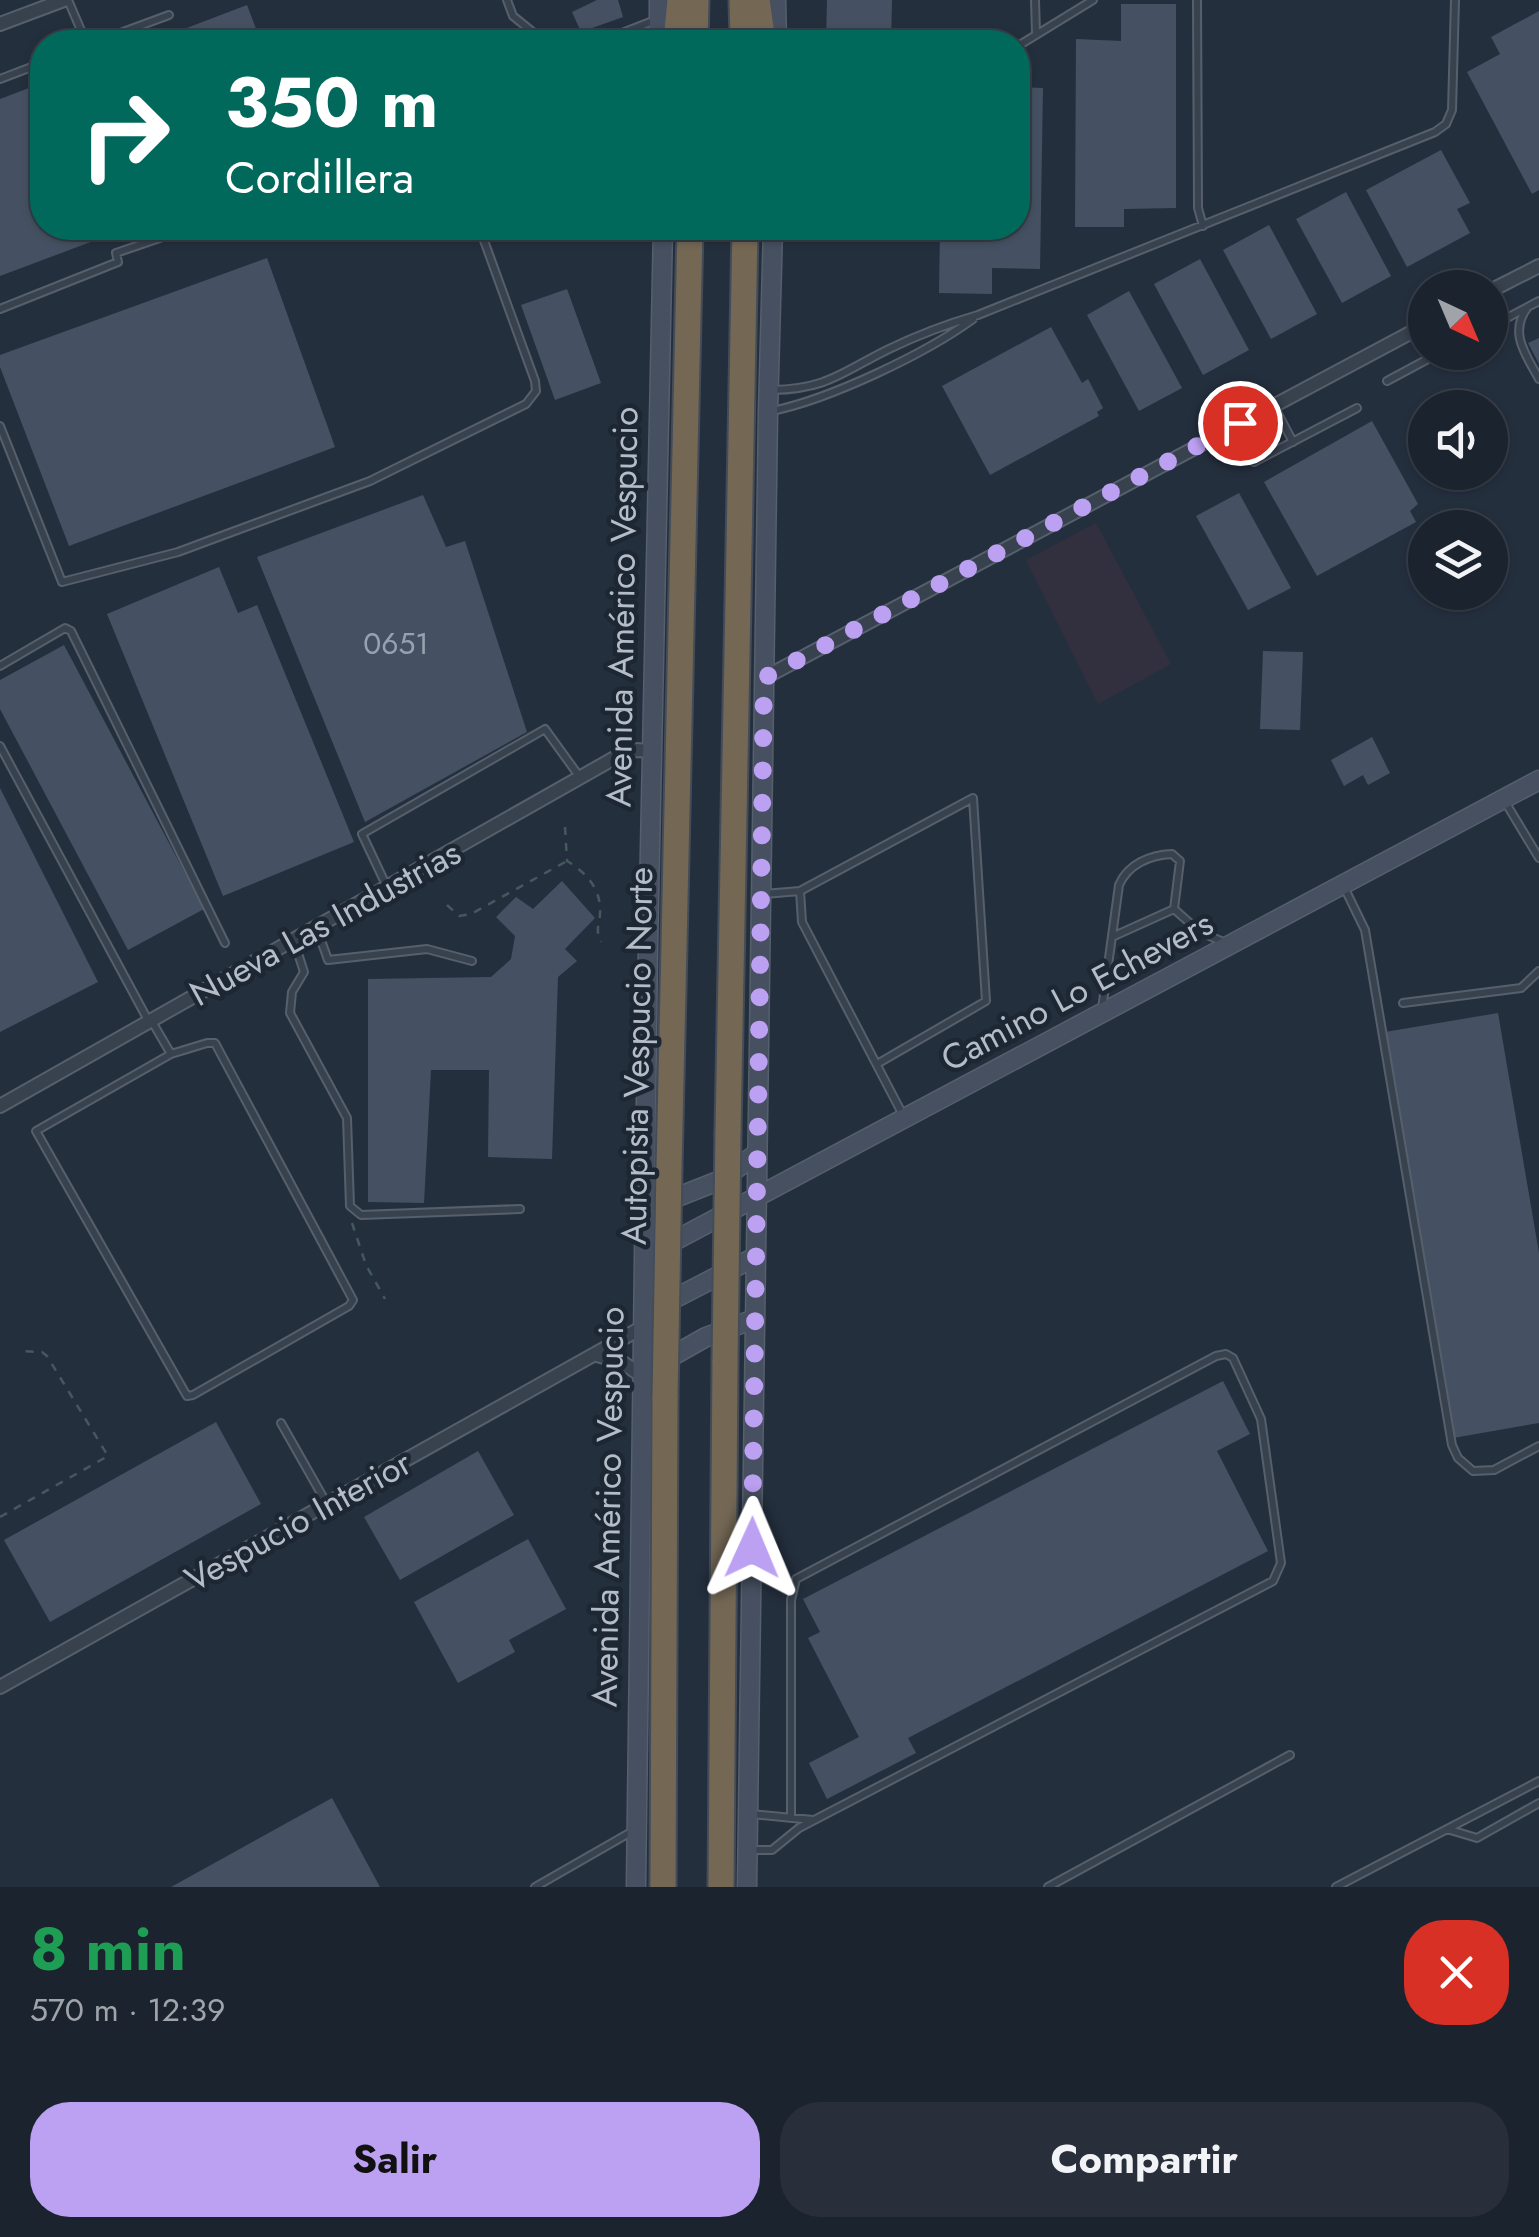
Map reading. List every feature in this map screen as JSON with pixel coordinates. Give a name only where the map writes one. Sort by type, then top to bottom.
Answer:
[{"type":"highway","points":[[677,30],[680,0]]},
{"type":"highway","points":[[695,30],[696,0]]},
{"type":"highway","points":[[742,0],[742,30]]},
{"type":"highway","points":[[758,0],[762,30]]},
{"type":"highway","name":"Autopista Vespucio Norte","points":[[663,1887],[665,1398],[690,240]]},
{"type":"highway","points":[[721,1887],[728,1132],[745,240]]},
{"type":"main road","points":[[776,0],[776,30]]},
{"type":"main road","name":"Avenida Américo Vespucio","points":[[636,1887],[663,240]]},
{"type":"main road","points":[[747,1887],[773,240]]},
{"type":"main road","name":"Camino Lo Echevers","points":[[644,1258],[1504,799],[1536,788]]},
{"type":"main road","points":[[645,1208],[705,1188],[741,1168],[758,1153]]},
{"type":"main road","points":[[758,1153],[777,1167],[802,1172]]},
{"type":"main road","points":[[643,1321],[755,1257]]},
{"type":"main road","points":[[642,1376],[681,1350],[754,1319]]},
{"type":"street","points":[[0,24],[48,3],[66,0]]},
{"type":"street","points":[[1508,282],[1539,266]]},
{"type":"street","points":[[764,678],[1408,335]]},
{"type":"street","name":"Nueva Las Industrias","points":[[0,1106],[627,752],[652,750]]},
{"type":"street","name":"Vespucio Interior","points":[[0,1687],[597,1356],[643,1321]]},
{"type":"street","points":[[597,1356],[622,1362],[642,1376]]},
{"type":"lane","points":[[66,0],[80,30]]},
{"type":"lane","points":[[507,0],[513,16],[530,30]]},
{"type":"lane","points":[[1036,0],[1036,34]]},
{"type":"lane","points":[[1030,38],[1093,0]]},
{"type":"lane","points":[[1197,0],[1198,208],[1202,226]]},
{"type":"lane","points":[[769,390],[804,389],[825,383],[937,328],[1442,129],[1452,110],[1456,0]]},
{"type":"lane","points":[[621,30],[659,9]]},
{"type":"lane","points":[[127,30],[169,14]]},
{"type":"lane","points":[[0,80],[30,68]]},
{"type":"lane","points":[[0,309],[118,262],[116,253],[154,240]]},
{"type":"lane","points":[[0,426],[57,578],[62,582],[178,552],[370,481],[526,404],[536,392],[536,380],[484,240]]},
{"type":"lane","points":[[1508,317],[1539,300]]},
{"type":"lane","points":[[1528,306],[1518,332],[1539,379]]},
{"type":"lane","points":[[768,412],[844,386],[930,347],[978,315]]},
{"type":"lane","points":[[1388,381],[1408,370]]},
{"type":"lane","points":[[1274,405],[1293,442]]},
{"type":"lane","points":[[1254,462],[1358,408]]},
{"type":"lane","points":[[0,666],[64,628],[71,631],[225,943]]},
{"type":"lane","points":[[388,888],[362,834],[544,729],[580,778]]},
{"type":"lane","points":[[0,746],[149,1022],[171,1054]]},
{"type":"lane","points":[[762,895],[800,891],[972,798],[986,1001],[877,1064]]},
{"type":"lane","points":[[1504,799],[1539,858]]},
{"type":"lane","points":[[1102,1014],[1123,876],[1154,855],[1172,854],[1180,861],[1174,909]]},
{"type":"lane","points":[[1344,886],[1365,930],[1452,1445],[1458,1458],[1473,1470],[1494,1470],[1539,1446]]},
{"type":"lane","points":[[800,891],[802,922],[905,1118]]},
{"type":"lane","points":[[1174,909],[1200,932],[1232,946]]},
{"type":"lane","points":[[1112,938],[1174,909]]},
{"type":"lane","points":[[317,928],[328,960],[427,949],[472,961]]},
{"type":"lane","points":[[294,941],[304,972],[292,992],[290,1013],[347,1118],[350,1206],[361,1215],[520,1208]]},
{"type":"lane","points":[[1403,1003],[1521,988],[1539,971]]},
{"type":"lane","points":[[215,1044],[353,1300],[350,1306],[187,1396],[36,1131],[171,1054],[215,1044]]},
{"type":"lane","points":[[748,1850],[772,1850],[814,1820],[1273,1580],[1282,1563],[1260,1419],[1233,1358],[1226,1354],[1216,1356],[796,1578],[790,1600],[791,1817]]},
{"type":"lane","points":[[281,1422],[327,1505]]},
{"type":"lane","points":[[1048,1887],[1290,1755]]},
{"type":"lane","points":[[1336,1887],[1539,1781]]},
{"type":"lane","points":[[1447,1829],[1477,1838],[1539,1804]]},
{"type":"lane","points":[[748,1814],[814,1820]]},
{"type":"lane","points":[[535,1887],[636,1829]]},
{"type":"path","points":[[565,828],[567,861]]},
{"type":"path","points":[[448,905],[459,916],[471,914],[567,861]]},
{"type":"path","points":[[567,861],[582,869],[596,890],[601,910],[595,930],[601,942]]},
{"type":"path","points":[[350,1206],[353,1233],[385,1299]]},
{"type":"path","points":[[0,1517],[108,1456],[47,1356],[18,1350]]},
{"type":"shaded area","points":[[1096,523],[1171,664],[1098,704],[1026,560]]},
{"type":"building","points":[[597,0],[618,0],[623,17],[580,30],[572,12]]},
{"type":"building","points":[[827,0],[892,0],[891,30],[826,30]]},
{"type":"building","points":[[1121,4],[1176,4],[1176,208],[1124,209],[1124,227],[1075,227],[1076,39],[1121,41]]},
{"type":"building","points":[[247,5],[256,30],[181,30]]},
{"type":"building","points":[[1539,11],[1539,190],[1532,194],[1467,72],[1500,54],[1491,37]]},
{"type":"building","points":[[1030,87],[1043,88],[1040,269],[992,268],[992,294],[939,293],[940,240],[1030,240]]},
{"type":"building","points":[[30,88],[30,240],[96,240],[0,276],[0,99]]},
{"type":"building","points":[[1441,150],[1470,203],[1457,209],[1470,233],[1407,267],[1366,190]]},
{"type":"building","points":[[1346,192],[1391,276],[1342,303],[1296,219]]},
{"type":"building","points":[[1269,225],[1317,314],[1271,339],[1223,250]]},
{"type":"building","points":[[267,258],[335,447],[69,546],[0,367],[0,355]]},
{"type":"building","points":[[1200,259],[1249,350],[1203,375],[1154,284]]},
{"type":"building","points":[[567,289],[601,383],[555,400],[521,305]]},
{"type":"building","points":[[1129,291],[1182,388],[1139,411],[1087,315]]},
{"type":"building","points":[[1051,327],[1082,383],[1088,379],[1103,408],[1097,412],[1099,416],[990,475],[942,386]]},
{"type":"building","points":[[1539,338],[1539,364],[1528,343]]},
{"type":"building","points":[[1372,421],[1418,504],[1408,510],[1408,526],[1317,576],[1264,482]]},
{"type":"building","points":[[1239,493],[1291,588],[1248,610],[1196,516]]},
{"type":"building","points":[[423,495],[446,547],[465,541],[527,732],[365,822],[257,557]]},
{"type":"building","points":[[219,567],[238,613],[257,605],[354,842],[223,896],[107,614]]},
{"type":"building","points":[[64,645],[204,909],[128,950],[0,709],[0,680]]},
{"type":"building","points":[[1263,651],[1303,652],[1300,730],[1260,729]]},
{"type":"building","points":[[1372,737],[1390,773],[1368,785],[1363,775],[1344,786],[1331,760]]},
{"type":"building","points":[[0,788],[98,982],[0,1032]]},
{"type":"building","points":[[562,881],[595,918],[565,949],[577,961],[558,977],[552,1159],[488,1157],[489,1070],[431,1070],[424,1203],[368,1202],[368,979],[491,977],[511,959],[515,936],[496,917],[516,897],[533,909]]},
{"type":"building","points":[[1498,1013],[1539,1253],[1539,1423],[1453,1438],[1385,1032]]},
{"type":"building","points":[[1223,1381],[1250,1434],[1217,1451],[1268,1551],[908,1738],[916,1753],[827,1799],[809,1763],[859,1737],[808,1638],[820,1632],[803,1599]]},
{"type":"building","points":[[216,1422],[261,1504],[50,1622],[4,1540]]},
{"type":"building","points":[[478,1451],[514,1515],[400,1580],[364,1517]]},
{"type":"building","points":[[528,1539],[566,1609],[509,1640],[515,1652],[458,1683],[414,1602]]},
{"type":"building","points":[[332,1798],[380,1887],[171,1887]]},
{"type":"route","points":[[752,1548],[764,678],[1240,423]]}]
